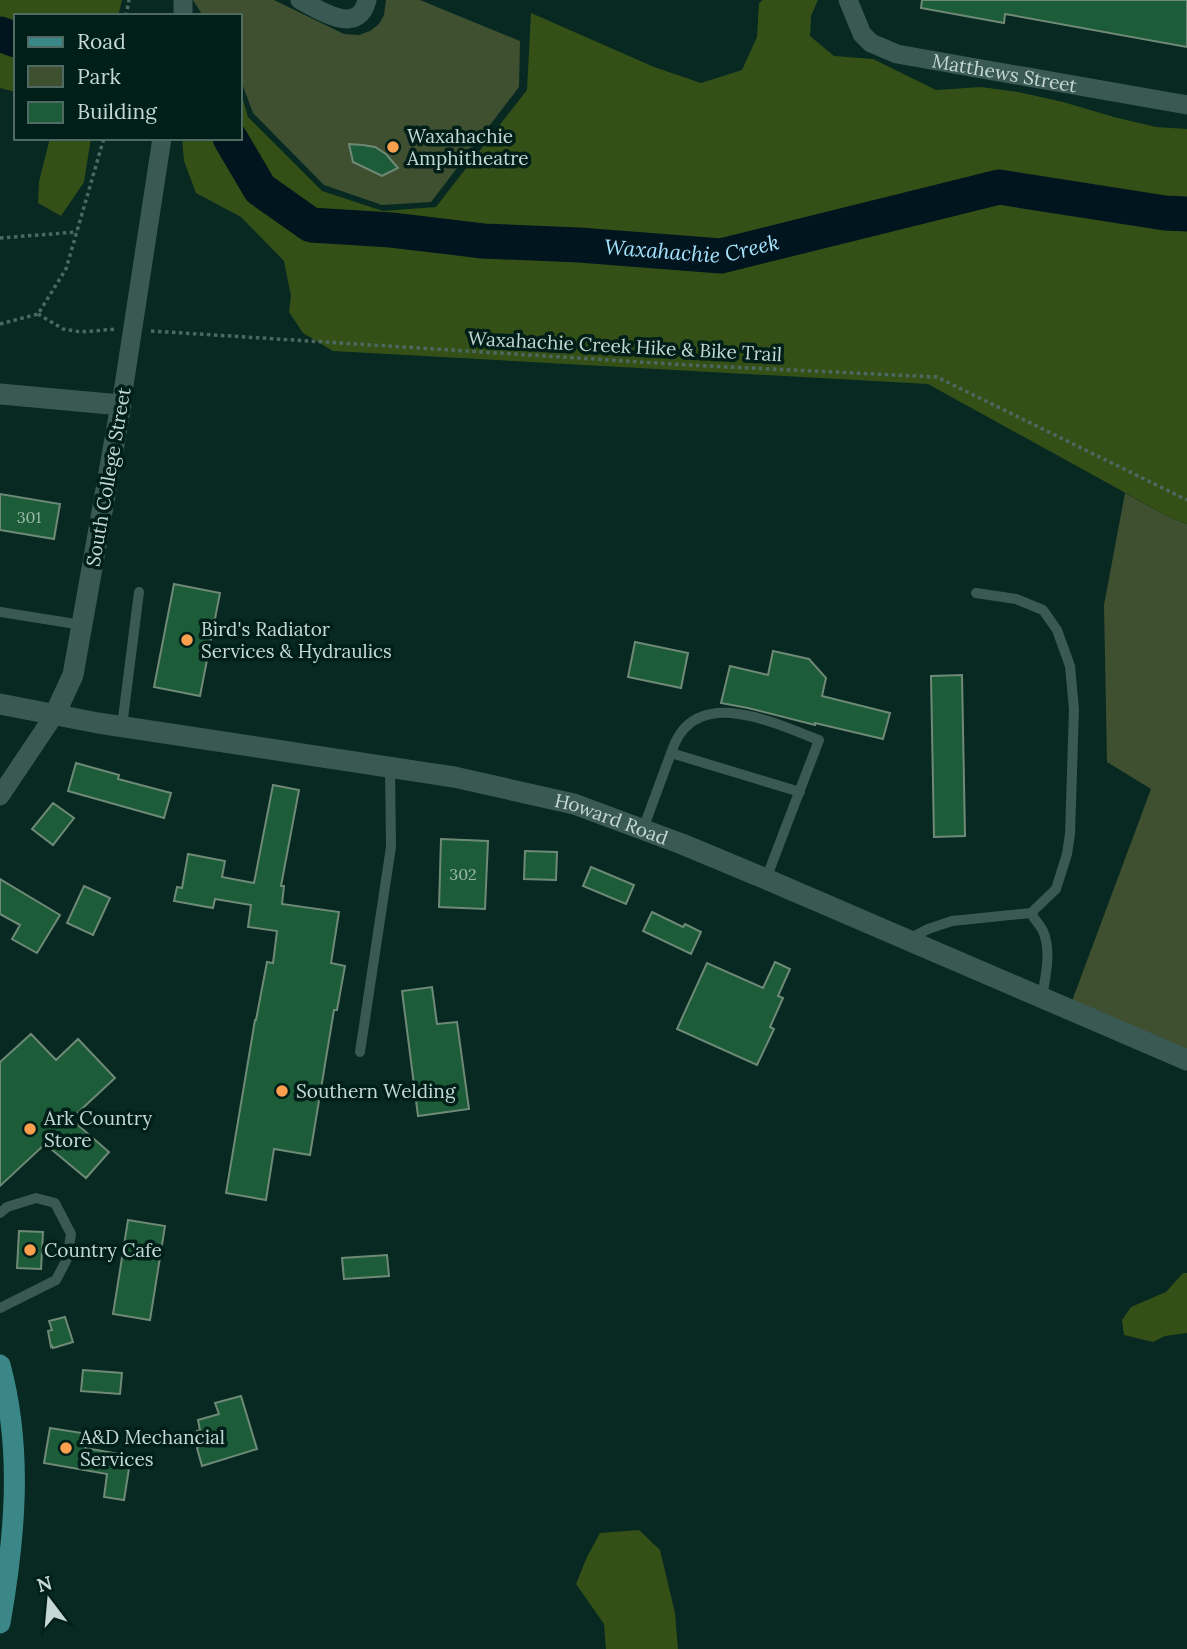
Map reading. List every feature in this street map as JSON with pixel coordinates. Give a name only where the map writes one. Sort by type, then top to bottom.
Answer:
[{"type":"main road","points":[[0,394],[121,405]]},
{"type":"main road","name":"South College Street","points":[[55,714],[73,675],[121,405]]},
{"type":"main road","name":"Howard Road","points":[[0,704],[122,726],[454,777],[574,804],[766,879],[1187,1060]]},
{"type":"main road","points":[[0,1365],[10,1409],[15,1477],[12,1545],[0,1620]]},
{"type":"street","points":[[300,0],[340,20],[357,16],[367,0]]},
{"type":"street","name":"Matthews Street","points":[[848,1],[862,34],[872,43],[897,54],[1187,105]]},
{"type":"street","name":"South College Street","points":[[121,405],[162,140]]},
{"type":"street","name":"South College Street","points":[[0,796],[55,714]]},
{"type":"lane","points":[[122,726],[139,592]]},
{"type":"lane","points":[[907,940],[928,929],[952,922],[1031,913],[1056,889],[1067,854],[1074,709],[1070,666],[1057,630],[1043,610],[1016,599],[976,593]]},
{"type":"lane","points":[[0,612],[82,625]]},
{"type":"lane","points":[[642,830],[678,735],[691,720],[704,714],[753,716],[820,740],[766,879]]},
{"type":"lane","points":[[671,753],[800,792]]},
{"type":"lane","points":[[360,1052],[391,847],[390,767]]},
{"type":"lane","points":[[1031,913],[1043,932],[1048,950],[1042,998]]},
{"type":"lane","points":[[0,1213],[7,1207],[36,1198],[55,1203],[71,1234],[67,1259],[56,1280],[0,1308]]},
{"type":"path","points":[[0,324],[38,314],[66,269],[104,140]]},
{"type":"path","points":[[0,238],[76,232]]},
{"type":"path","name":"Waxahachie Creek Hike & Bike Trail","points":[[38,314],[63,329],[80,332],[121,329],[688,365],[937,377],[1187,500]]},
{"type":"green space","points":[[0,0],[122,0],[118,14],[14,14],[14,92],[0,88]]},
{"type":"green space","points":[[193,0],[274,0],[344,34],[359,35],[379,24],[384,15],[386,0],[420,0],[520,41],[519,87],[431,202],[382,205],[324,185],[253,113],[242,83],[242,14],[202,14]]},
{"type":"green space","points":[[763,0],[818,0],[811,16],[810,36],[834,56],[873,59],[936,90],[981,87],[1018,92],[1156,127],[1187,129],[1187,524],[1171,518],[928,384],[333,351],[303,333],[289,312],[291,296],[284,261],[241,217],[196,193],[184,161],[182,140],[242,140],[242,96],[248,117],[322,191],[383,211],[436,207],[527,90],[531,13],[654,67],[701,83],[742,70],[757,37],[759,3]]},
{"type":"green space","points":[[50,140],[91,140],[84,182],[61,216],[38,203],[39,182]]},
{"type":"green space","points":[[1125,493],[1187,524],[1187,1061],[1069,1009],[1151,789],[1107,762],[1104,605]]},
{"type":"green space","points":[[1183,1273],[1187,1273],[1187,1333],[1165,1336],[1153,1342],[1124,1335],[1122,1320],[1131,1307],[1166,1292]]},
{"type":"green space","points":[[639,1530],[660,1550],[675,1613],[678,1649],[606,1649],[604,1624],[576,1584],[600,1533]]},
{"type":"building","points":[[922,0],[1187,0],[1187,47],[1005,14],[1004,23],[921,8]]},
{"type":"building","points":[[349,144],[375,147],[386,154],[398,168],[382,176],[353,162]]},
{"type":"building","points":[[0,494],[60,504],[54,539],[0,530]]},
{"type":"building","name":"Bird's Radiator Services & Hydraulics","points":[[174,584],[220,593],[200,696],[154,687]]},
{"type":"building","points":[[635,642],[688,653],[681,688],[628,677]]},
{"type":"building","points":[[773,651],[809,659],[826,678],[822,696],[890,713],[883,739],[721,703],[730,666],[768,675]]},
{"type":"building","points":[[962,675],[965,836],[934,837],[931,676]]},
{"type":"building","points":[[76,763],[119,775],[118,779],[171,793],[164,818],[68,791]]},
{"type":"building","points":[[273,785],[299,790],[281,886],[284,886],[282,904],[339,912],[331,963],[345,966],[337,1010],[334,1010],[310,1155],[274,1149],[266,1200],[226,1193],[255,1020],[267,962],[273,963],[277,931],[248,927],[251,905],[215,899],[213,908],[174,901],[177,887],[182,888],[188,854],[225,861],[222,877],[254,883]]},
{"type":"building","points":[[53,803],[74,818],[53,845],[32,829]]},
{"type":"building","points":[[441,839],[488,841],[485,909],[439,907]]},
{"type":"building","points":[[525,851],[557,852],[556,880],[524,879]]},
{"type":"building","points":[[591,867],[634,885],[626,904],[583,886]]},
{"type":"building","points":[[0,879],[60,915],[37,953],[12,939],[20,925],[0,914]]},
{"type":"building","points":[[84,886],[110,898],[93,935],[67,923]]},
{"type":"building","points":[[652,912],[683,927],[685,924],[701,932],[691,954],[643,931]]},
{"type":"building","points":[[775,962],[790,969],[778,996],[783,998],[770,1027],[774,1029],[757,1065],[677,1029],[707,963],[763,988]]},
{"type":"building","points":[[432,987],[437,1024],[457,1022],[469,1109],[418,1116],[402,991]]},
{"type":"building","name":"Ark Country Store","points":[[31,1034],[56,1060],[78,1039],[115,1078],[71,1119],[109,1152],[86,1178],[45,1144],[0,1186],[0,1062]]},
{"type":"building","points":[[128,1220],[165,1226],[150,1320],[113,1314]]},
{"type":"building","name":"Country Cafe","points":[[19,1231],[43,1232],[41,1269],[17,1268]]},
{"type":"building","points":[[387,1255],[389,1276],[344,1279],[342,1258]]},
{"type":"building","points":[[65,1317],[73,1342],[53,1348],[48,1331],[52,1330],[49,1321]]},
{"type":"building","points":[[83,1370],[122,1373],[120,1394],[81,1391]]},
{"type":"building","points":[[241,1396],[257,1449],[202,1466],[197,1448],[201,1446],[197,1431],[200,1430],[198,1420],[219,1414],[215,1403]]},
{"type":"building","points":[[50,1428],[88,1434],[85,1448],[131,1456],[124,1500],[104,1497],[107,1474],[44,1463]]},
{"type":"waterway","name":"Waxahachie Creek","points":[[0,34],[14,39]]},
{"type":"waterway","name":"Waxahachie Creek","points":[[231,140],[260,189],[311,225],[391,230],[483,241],[721,256],[999,187],[1165,213],[1187,214]]},
{"type":"place","name":"Waxahachie Amphitheatre","points":[[393,147]]},
{"type":"place","name":"Bird's Radiator Services & Hydraulics","points":[[187,640]]},
{"type":"place","name":"Southern Welding","points":[[282,1091]]},
{"type":"place","name":"Ark Country Store","points":[[30,1129]]},
{"type":"place","name":"Country Cafe","points":[[30,1250]]},
{"type":"place","name":"A&D Mechancial Services","points":[[66,1448]]}]
